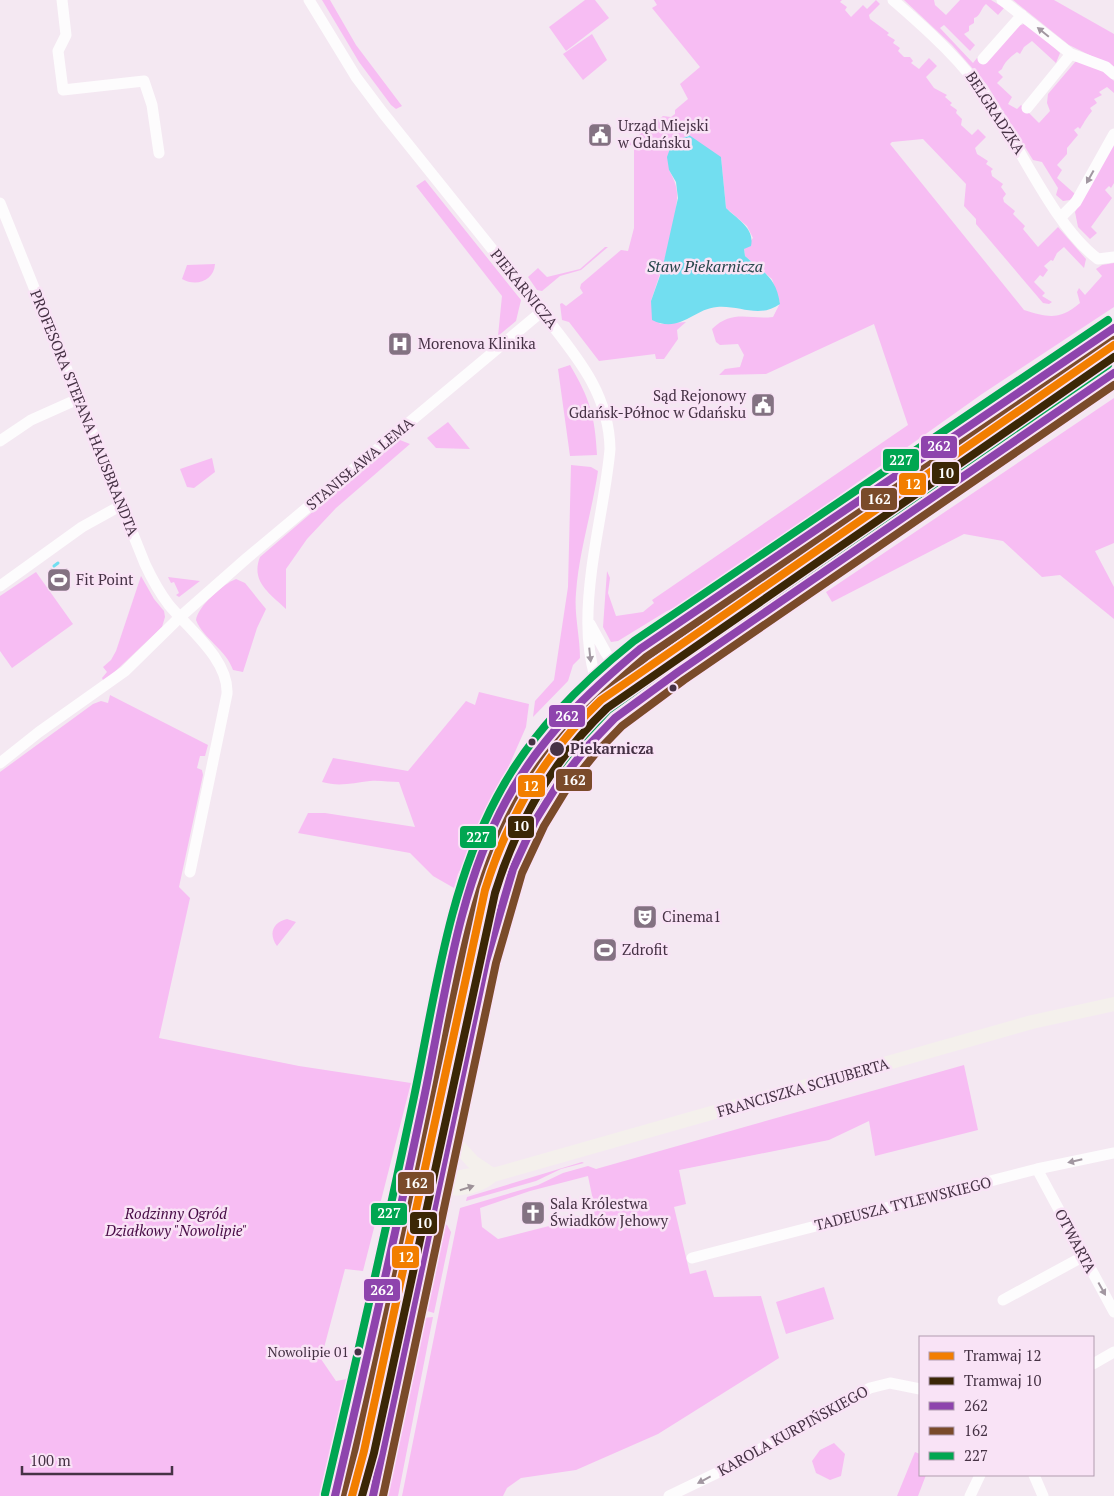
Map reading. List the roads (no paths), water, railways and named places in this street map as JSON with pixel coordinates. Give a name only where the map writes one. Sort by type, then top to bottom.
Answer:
[{"type":"main road","points":[[335,1496],[352,1431],[450,974],[474,873],[496,821],[527,767],[558,724],[597,686],[640,649],[1114,328]]},
{"type":"main road","points":[[374,1496],[486,961],[513,869],[535,821],[558,784],[587,747],[615,718],[724,640],[1114,373]]},
{"type":"main road","name":"FRANCISZKA SCHUBERTA","points":[[438,1186],[464,1176],[480,1173],[493,1175],[1032,1022],[1114,1004]]},
{"type":"main road","points":[[450,1136],[473,1162],[493,1175]]},
{"type":"main road","points":[[407,1180],[438,1186]]},
{"type":"street","points":[[62,0],[66,36],[58,51],[63,90],[144,81],[152,105],[159,153]]},
{"type":"street","name":"PIEKARNICZA","points":[[309,0],[361,84],[529,296],[540,313],[562,338],[592,379],[603,405],[609,430],[609,464],[593,564],[589,622],[591,663],[597,686],[615,718]]},
{"type":"street","name":"BELGRADZKA","points":[[893,0],[965,68],[990,102],[1061,217],[1093,255],[1104,260],[1114,257]]},
{"type":"street","points":[[1002,0],[1071,54],[1106,67],[1114,74]]},
{"type":"street","name":"BELGRADZKA","points":[[983,59],[1022,15]]},
{"type":"street","name":"BELGRADZKA","points":[[1027,108],[1071,54]]},
{"type":"street","points":[[1061,217],[1076,202],[1114,134]]},
{"type":"street","name":"PROFESORA STEFANA HAUSBRANDTA","points":[[0,203],[120,506],[153,581],[168,604],[180,617]]},
{"type":"street","name":"STANISŁAWA LEMA","points":[[0,763],[39,732],[125,671],[180,617],[540,313]]},
{"type":"street","points":[[0,441],[31,420],[78,399]]},
{"type":"street","points":[[0,586],[82,527],[120,506]]},
{"type":"street","points":[[180,617],[217,659],[222,667],[227,684],[190,872]]},
{"type":"street","points":[[589,622],[606,653],[618,668],[628,689],[632,706]]},
{"type":"street","name":"TADEUSZA TYLEWSKIEGO","points":[[692,1258],[1037,1169],[1114,1153]]},
{"type":"street","name":"OTWARTA","points":[[1037,1169],[1114,1312]]},
{"type":"street","points":[[1003,1300],[1084,1256]]},
{"type":"street","points":[[1094,1363],[1114,1352]]},
{"type":"street","name":"KAROLA KURPIŃSKIEGO","points":[[669,1496],[721,1471],[870,1388],[890,1383],[919,1389]]},
{"type":"street","points":[[970,1496],[980,1476]]},
{"type":"street","points":[[1034,1476],[1043,1496]]},
{"type":"water","name":"Staw Piekarnicza","points":[[689,135],[721,157],[726,208],[744,224],[752,240],[751,246],[744,249],[745,256],[772,281],[780,304],[765,311],[717,307],[708,309],[679,323],[671,324],[662,324],[652,320],[651,301],[662,270],[678,198],[676,182],[669,170],[667,157],[672,143]]},
{"type":"waterway","points":[[54,566],[58,563]]},
{"type":"tram line","name":"12","points":[[352,1496],[364,1451],[485,890],[494,863],[517,811],[546,764],[562,742],[601,700],[1114,345]]},
{"type":"tram line","name":"10","points":[[362,1496],[374,1453],[495,893],[514,841],[539,793],[554,770],[607,708],[1114,357]]},
{"type":"place","name":"Urząd Miejski w Gdańsku","points":[[600,135]]},
{"type":"place","name":"Morenova Klinika","points":[[400,344]]},
{"type":"place","name":"Sąd Rejonowy Gdańsk-Północ w Gdańsku","points":[[763,405]]},
{"type":"place","name":"Fit Point","points":[[59,580]]},
{"type":"place","name":"Piekarnicza","points":[[557,749]]},
{"type":"place","name":"Cinema1","points":[[645,917]]},
{"type":"place","name":"Zdrofit","points":[[605,950]]},
{"type":"place","name":"Sala Królestwa Świadków Jehowy","points":[[533,1213]]},
{"type":"place","name":"Nowolipie 01","points":[[358,1352]]},
{"type":"park label","name":"Rodzinny Ogród Działkowy \"Nowolipie\"","points":[[176,1222]]}]
